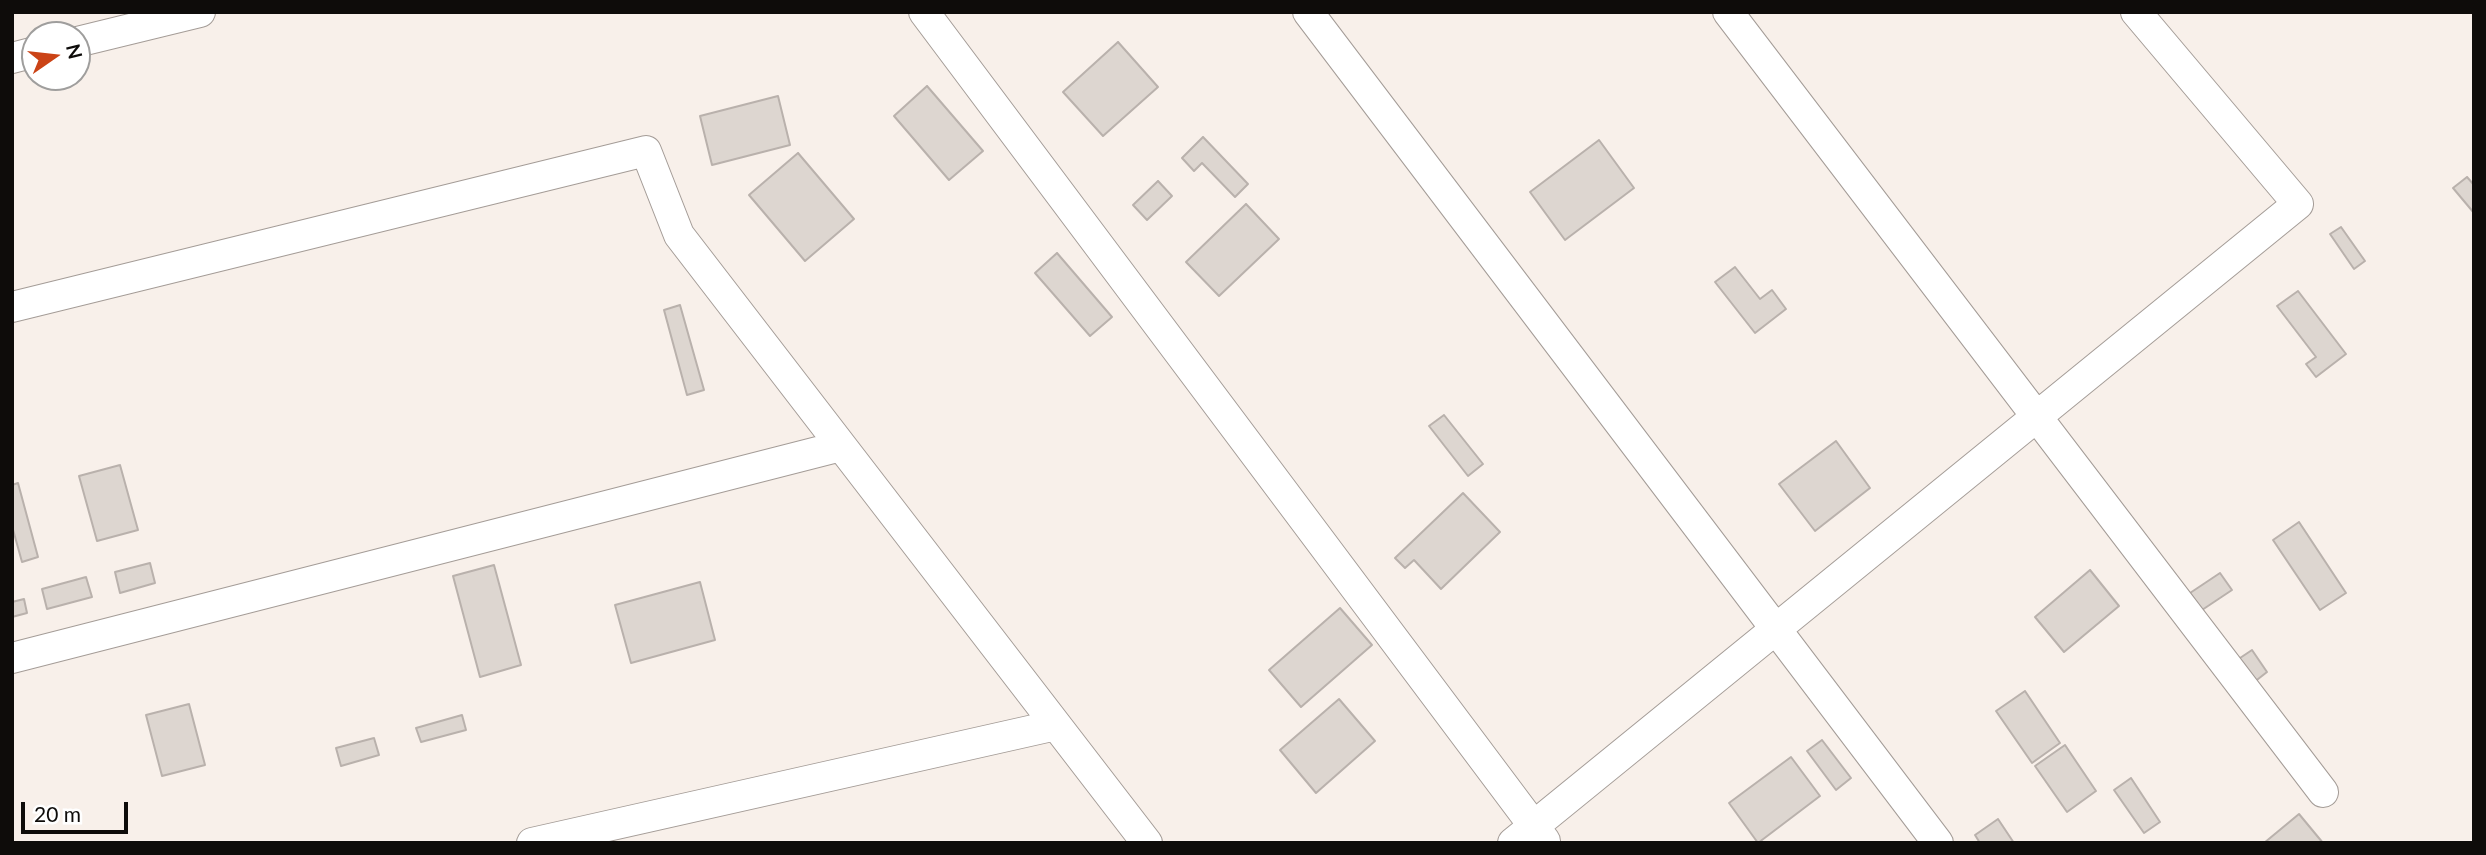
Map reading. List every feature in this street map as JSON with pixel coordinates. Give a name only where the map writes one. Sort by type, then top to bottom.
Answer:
[{"type":"street","points":[[91,39],[200,12]]},
{"type":"street","points":[[924,12],[1531,837],[1776,629],[2298,204],[2136,12]]},
{"type":"street","points":[[1308,12],[1938,843]]},
{"type":"street","points":[[1728,12],[2323,792]]},
{"type":"street","points":[[12,307],[646,151],[679,235],[1147,843]]},
{"type":"street","points":[[12,658],[841,446]]},
{"type":"street","points":[[532,843],[567,839],[1056,726]]},
{"type":"building","points":[[1118,42],[1158,87],[1103,136],[1063,92]]},
{"type":"building","points":[[927,86],[983,151],[949,180],[894,116]]},
{"type":"building","points":[[778,96],[790,145],[712,165],[700,116]]},
{"type":"building","points":[[1203,137],[1248,184],[1235,197],[1202,163],[1194,171],[1182,158]]},
{"type":"building","points":[[1599,140],[1634,188],[1565,240],[1530,192]]},
{"type":"building","points":[[798,153],[854,219],[805,261],[749,195]]},
{"type":"building","points":[[2467,177],[2474,185],[2474,213],[2453,188]]},
{"type":"building","points":[[1158,181],[1172,196],[1147,220],[1133,205]]},
{"type":"building","points":[[1246,204],[1279,239],[1219,296],[1186,262]]},
{"type":"building","points":[[2341,227],[2365,261],[2354,269],[2330,234]]},
{"type":"building","points":[[1057,253],[1112,317],[1090,336],[1035,273]]},
{"type":"building","points":[[1735,267],[1760,299],[1772,290],[1786,309],[1755,333],[1715,282]]},
{"type":"building","points":[[2298,291],[2346,354],[2316,377],[2306,364],[2316,357],[2277,306]]},
{"type":"building","points":[[680,305],[704,390],[687,395],[664,310]]},
{"type":"building","points":[[1444,415],[1483,464],[1468,476],[1429,426]]},
{"type":"building","points":[[1836,441],[1870,488],[1815,531],[1779,484]]},
{"type":"building","points":[[120,465],[138,530],[97,541],[79,476]]},
{"type":"building","points":[[18,483],[38,557],[22,562],[12,526],[12,485]]},
{"type":"building","points":[[1463,493],[1500,532],[1441,589],[1414,560],[1405,568],[1395,558]]},
{"type":"building","points":[[2299,522],[2346,593],[2320,610],[2273,540]]},
{"type":"building","points":[[150,563],[155,583],[120,593],[115,572]]},
{"type":"building","points":[[494,565],[521,665],[480,677],[453,576]]},
{"type":"building","points":[[2090,570],[2119,606],[2064,652],[2035,617]]},
{"type":"building","points":[[2220,573],[2232,590],[2202,610],[2190,593]]},
{"type":"building","points":[[86,577],[92,597],[47,609],[42,589]]},
{"type":"building","points":[[700,582],[715,640],[631,663],[615,605]]},
{"type":"building","points":[[24,599],[27,613],[12,617],[12,602]]},
{"type":"building","points":[[1340,608],[1372,645],[1301,707],[1269,670]]},
{"type":"building","points":[[2252,650],[2267,672],[2253,683],[2237,660]]},
{"type":"building","points":[[2025,691],[2060,743],[2032,763],[1996,711]]},
{"type":"building","points":[[1339,699],[1375,741],[1316,793],[1280,750]]},
{"type":"building","points":[[189,704],[205,765],[162,776],[146,715]]},
{"type":"building","points":[[462,715],[466,730],[421,742],[416,728]]},
{"type":"building","points":[[374,738],[379,755],[341,766],[336,748]]},
{"type":"building","points":[[1822,740],[1851,778],[1836,790],[1807,751]]},
{"type":"building","points":[[2065,745],[2096,791],[2067,812],[2035,766]]},
{"type":"building","points":[[1791,757],[1820,796],[1758,843],[1729,803]]},
{"type":"building","points":[[2131,778],[2160,822],[2144,833],[2114,790]]},
{"type":"building","points":[[2299,814],[2323,843],[2264,843]]},
{"type":"building","points":[[1998,819],[2014,843],[1980,843],[1975,835]]}]
